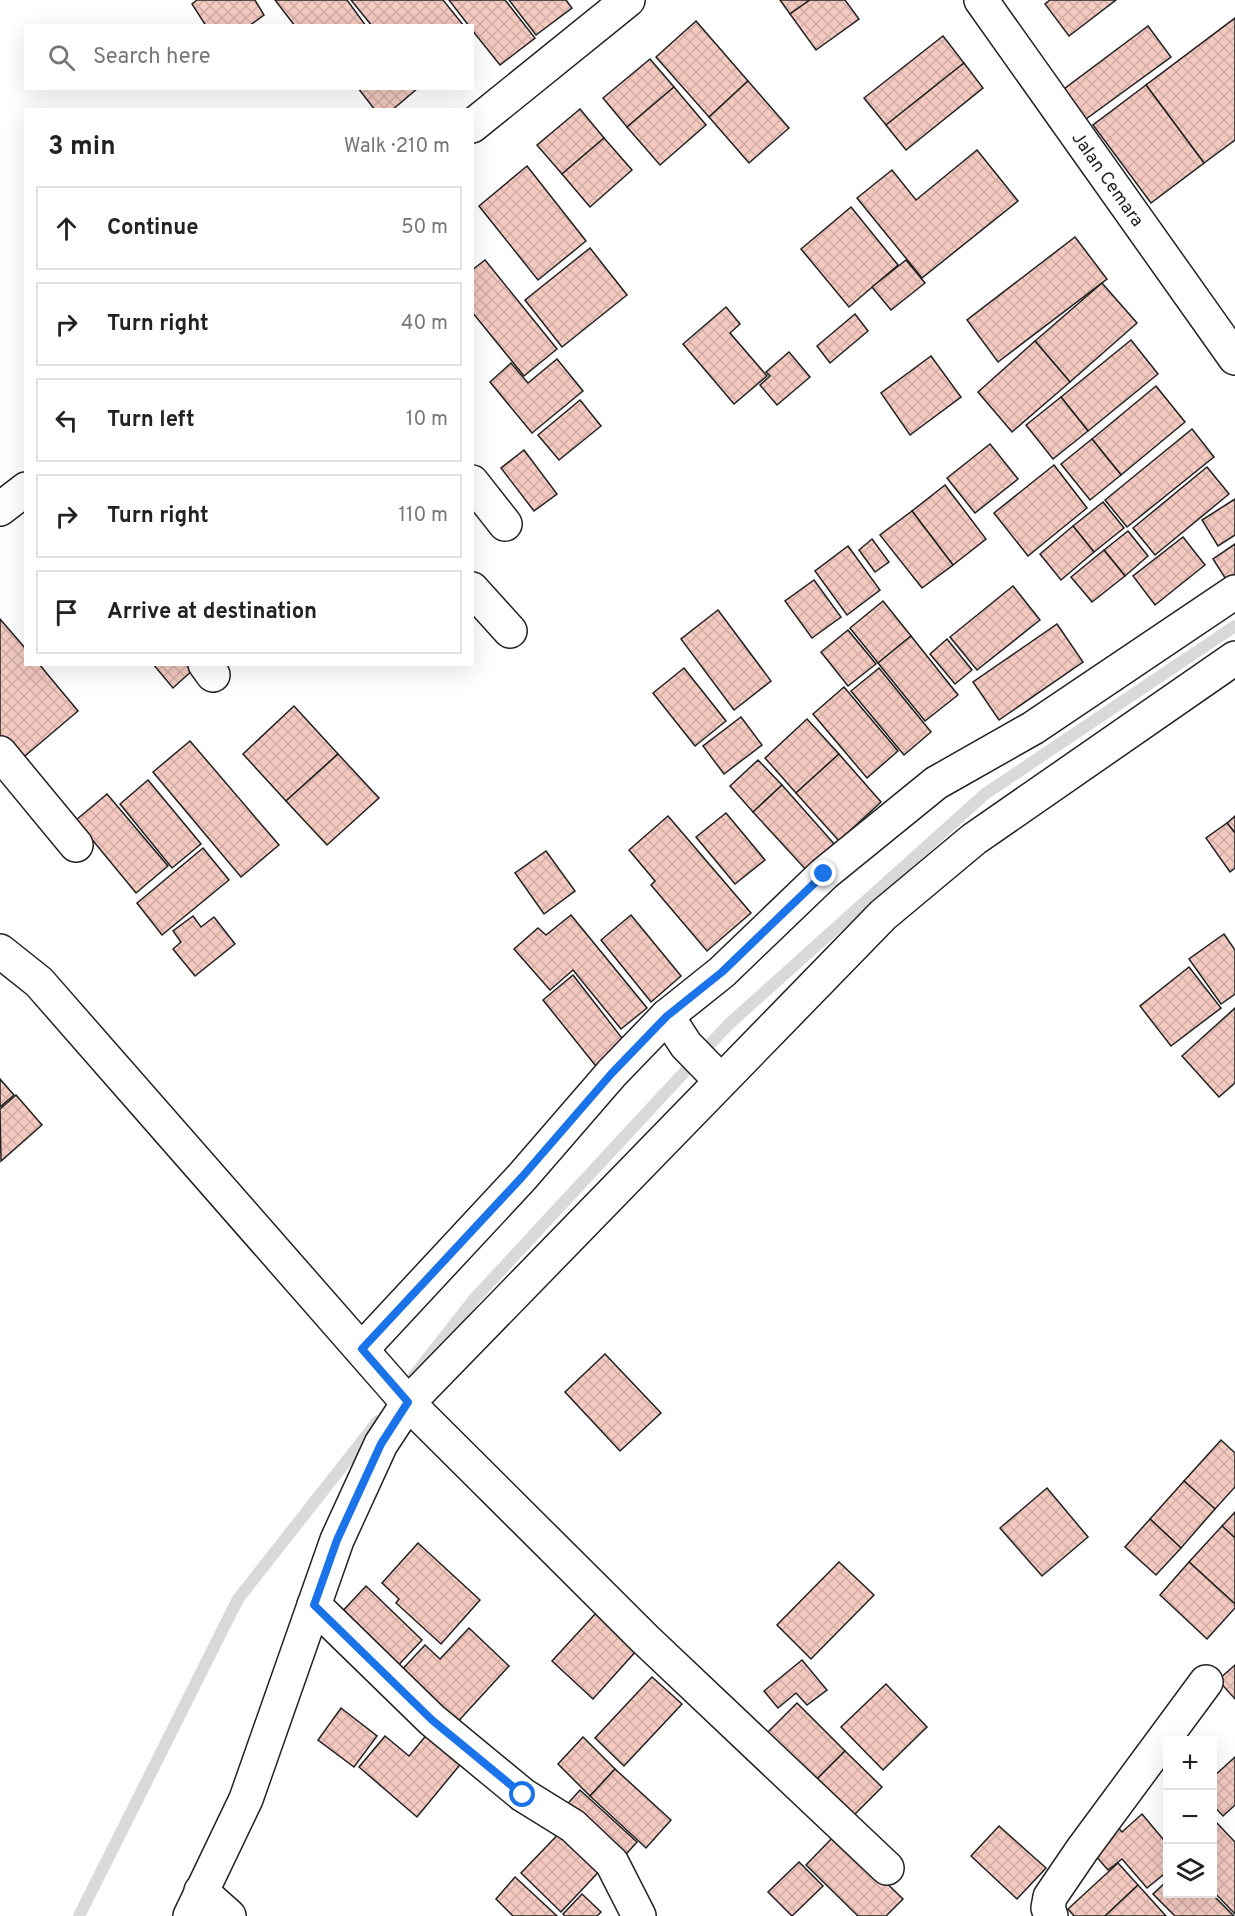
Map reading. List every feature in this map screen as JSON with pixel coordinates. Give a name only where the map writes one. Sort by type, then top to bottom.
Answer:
[{"type":"street","points":[[474,124],[628,0]]},
{"type":"street","name":"Jalan Cemara","points":[[981,0],[1235,358]]},
{"type":"street","points":[[474,485],[505,524]]},
{"type":"street","points":[[0,509],[24,491]]},
{"type":"street","points":[[474,591],[510,631]]},
{"type":"street","points":[[362,1349],[522,1177],[612,1073],[667,1016],[722,972],[824,874],[936,783],[1033,728],[1235,592]]},
{"type":"street","points":[[229,1916],[195,1904],[246,1799],[337,1540],[381,1444],[400,1393],[715,1075],[884,915],[974,839],[1235,658]]},
{"type":"street","points":[[0,753],[76,845]]},
{"type":"street","points":[[0,951],[39,982],[400,1393],[645,1639],[887,1868]]},
{"type":"street","points":[[667,1016],[686,1045],[715,1075]]},
{"type":"street","points":[[314,1605],[432,1720],[523,1795],[573,1826],[612,1863],[639,1916]]},
{"type":"street","points":[[1051,1916],[1048,1908],[1050,1897],[1206,1682]]},
{"type":"building","points":[[197,0],[255,0],[264,15],[252,24],[205,24],[192,4]]},
{"type":"building","points":[[275,0],[347,0],[365,24],[293,24]]},
{"type":"building","points":[[351,0],[443,0],[462,24],[370,24]]},
{"type":"building","points":[[449,0],[505,0],[535,38],[500,65],[474,32],[474,24],[467,24]]},
{"type":"building","points":[[509,0],[566,0],[572,8],[536,35]]},
{"type":"building","points":[[780,0],[810,0],[790,14]]},
{"type":"building","points":[[810,0],[845,0],[859,19],[816,50],[790,14]]},
{"type":"building","points":[[1050,0],[1116,0],[1069,36],[1045,4]]},
{"type":"building","points":[[1235,18],[1235,140],[1204,163],[1146,85]]},
{"type":"building","points":[[696,21],[748,81],[709,117],[656,57]]},
{"type":"building","points":[[1148,26],[1171,57],[1086,119],[1064,89]]},
{"type":"building","points":[[943,36],[964,63],[886,125],[864,98]]},
{"type":"building","points":[[650,59],[674,87],[627,127],[603,98]]},
{"type":"building","points":[[964,63],[983,88],[906,150],[886,125]]},
{"type":"building","points":[[748,81],[789,128],[749,163],[709,117]]},
{"type":"building","points":[[1146,85],[1204,163],[1151,203],[1093,125]]},
{"type":"building","points":[[674,87],[706,125],[660,165],[627,127]]},
{"type":"building","points":[[360,90],[416,90],[394,108],[373,108]]},
{"type":"building","points":[[580,109],[604,138],[562,174],[537,145]]},
{"type":"building","points":[[604,138],[632,170],[590,207],[562,174]]},
{"type":"building","points":[[977,150],[1018,201],[922,278],[857,198],[892,170],[916,200]]},
{"type":"building","points":[[527,166],[586,241],[538,280],[479,206]]},
{"type":"building","points":[[851,207],[898,265],[849,307],[801,249]]},
{"type":"building","points":[[1075,237],[1107,279],[998,362],[967,320]]},
{"type":"building","points":[[590,248],[627,295],[562,347],[525,300]]},
{"type":"building","points":[[485,260],[557,349],[524,376],[474,314],[474,268]]},
{"type":"building","points":[[906,260],[925,283],[891,310],[872,287]]},
{"type":"building","points":[[1102,283],[1137,323],[1070,382],[1035,341]]},
{"type":"building","points":[[726,307],[740,324],[730,333],[767,376],[734,404],[683,344]]},
{"type":"building","points":[[855,314],[868,331],[830,363],[817,346]]},
{"type":"building","points":[[1131,340],[1158,374],[1088,431],[1061,397]]},
{"type":"building","points":[[1035,341],[1070,382],[1012,432],[978,392]]},
{"type":"building","points":[[789,352],[810,377],[777,405],[760,385],[770,376],[766,372]]},
{"type":"building","points":[[931,356],[961,397],[910,435],[881,393]]},
{"type":"building","points":[[557,359],[583,391],[532,433],[490,382],[511,363],[528,383]]},
{"type":"building","points":[[1156,386],[1185,422],[1121,475],[1092,439]]},
{"type":"building","points":[[1061,397],[1088,431],[1053,459],[1026,425]]},
{"type":"building","points":[[580,400],[601,426],[559,460],[538,435]]},
{"type":"building","points":[[1192,429],[1214,457],[1127,527],[1105,500]]},
{"type":"building","points":[[1092,439],[1121,475],[1090,500],[1061,464]]},
{"type":"building","points":[[990,444],[1018,479],[975,513],[947,478]]},
{"type":"building","points":[[524,450],[557,494],[534,511],[501,468]]},
{"type":"building","points":[[1054,465],[1087,508],[1028,556],[994,513]]},
{"type":"building","points":[[1207,467],[1229,494],[1155,555],[1133,528]]},
{"type":"building","points":[[945,485],[986,539],[953,565],[912,511]]},
{"type":"building","points":[[1235,499],[1235,535],[1218,546],[1202,520]]},
{"type":"building","points":[[1103,502],[1124,528],[1094,552],[1073,526]]},
{"type":"building","points":[[912,511],[953,565],[922,588],[880,535]]},
{"type":"building","points":[[1073,526],[1094,552],[1061,580],[1040,554]]},
{"type":"building","points":[[1128,531],[1148,556],[1125,576],[1104,550]]},
{"type":"building","points":[[1183,537],[1205,565],[1155,605],[1133,576]]},
{"type":"building","points":[[872,539],[889,562],[875,572],[859,550]]},
{"type":"building","points":[[1235,544],[1235,580],[1229,584],[1213,559]]},
{"type":"building","points":[[848,546],[880,590],[847,615],[815,571]]},
{"type":"building","points":[[1104,550],[1125,576],[1092,602],[1071,577]]},
{"type":"building","points":[[814,580],[841,617],[812,638],[785,601]]},
{"type":"building","points":[[1013,586],[1040,620],[977,670],[950,637]]},
{"type":"building","points":[[883,601],[911,636],[878,663],[850,628]]},
{"type":"building","points":[[718,610],[771,681],[734,710],[681,639]]},
{"type":"building","points":[[0,619],[24,647],[24,666],[41,666],[78,711],[19,761],[0,738]]},
{"type":"building","points":[[1057,624],[1083,662],[999,720],[973,682]]},
{"type":"building","points":[[848,630],[876,664],[848,686],[821,652]]},
{"type":"building","points":[[911,636],[958,695],[925,721],[878,663]]},
{"type":"building","points":[[947,639],[972,670],[955,684],[930,654]]},
{"type":"building","points":[[155,666],[194,666],[195,668],[173,688]]},
{"type":"building","points":[[684,668],[726,721],[695,746],[653,693]]},
{"type":"building","points":[[879,668],[931,732],[904,755],[851,691]]},
{"type":"building","points":[[844,687],[898,751],[867,778],[813,714]]},
{"type":"building","points":[[294,706],[338,754],[286,801],[243,754]]},
{"type":"building","points":[[741,717],[762,745],[724,774],[703,746]]},
{"type":"building","points":[[807,719],[839,754],[796,793],[765,758]]},
{"type":"building","points":[[190,741],[279,845],[241,877],[153,772]]},
{"type":"building","points":[[338,754],[379,798],[327,845],[286,801]]},
{"type":"building","points":[[839,754],[881,802],[839,841],[796,793]]},
{"type":"building","points":[[758,760],[782,785],[753,812],[730,786]]},
{"type":"building","points":[[148,780],[201,844],[172,868],[120,804]]},
{"type":"building","points":[[782,785],[836,846],[808,872],[753,812]]},
{"type":"building","points":[[107,794],[168,866],[136,893],[76,820]]},
{"type":"building","points":[[726,813],[765,860],[735,884],[696,837]]},
{"type":"building","points":[[668,816],[751,913],[707,951],[651,885],[655,881],[629,850]]},
{"type":"building","points":[[1235,816],[1235,833],[1227,823]]},
{"type":"building","points":[[1227,823],[1235,833],[1235,868],[1230,872],[1206,838]]},
{"type":"building","points":[[203,848],[229,880],[162,935],[137,903]]},
{"type":"building","points":[[546,851],[575,891],[544,914],[515,873]]},
{"type":"building","points":[[571,915],[647,1008],[621,1029],[573,970],[550,990],[514,949],[538,928],[546,935]]},
{"type":"building","points":[[631,915],[681,976],[651,1002],[601,940]]},
{"type":"building","points":[[193,916],[201,927],[214,917],[235,944],[195,976],[173,949],[181,942],[173,931]]},
{"type":"building","points":[[1224,934],[1235,950],[1235,994],[1221,1004],[1189,959]]},
{"type":"building","points":[[1189,967],[1221,1008],[1171,1046],[1140,1006]]},
{"type":"building","points":[[573,975],[629,1047],[599,1070],[543,1000]]},
{"type":"building","points":[[1235,1008],[1235,1083],[1219,1097],[1182,1056]]},
{"type":"building","points":[[0,1079],[14,1095],[0,1107]]},
{"type":"building","points":[[16,1095],[42,1125],[1,1161],[0,1109]]},
{"type":"building","points":[[605,1354],[661,1413],[620,1451],[565,1392]]},
{"type":"building","points":[[1221,1440],[1235,1453],[1235,1487],[1215,1509],[1184,1481]]},
{"type":"building","points":[[1184,1481],[1215,1509],[1181,1548],[1150,1519]]},
{"type":"building","points":[[1047,1488],[1088,1537],[1042,1576],[1000,1528]]},
{"type":"building","points":[[1235,1512],[1235,1538],[1222,1526]]},
{"type":"building","points":[[1150,1519],[1181,1548],[1156,1575],[1125,1547]]},
{"type":"building","points":[[1222,1526],[1235,1538],[1235,1604],[1189,1562]]},
{"type":"building","points":[[418,1543],[480,1600],[441,1644],[396,1603],[399,1599],[382,1583]]},
{"type":"building","points":[[839,1562],[874,1595],[811,1659],[777,1625]]},
{"type":"building","points":[[1189,1562],[1235,1604],[1235,1608],[1207,1639],[1160,1595]]},
{"type":"building","points":[[366,1586],[422,1640],[393,1671],[337,1617]]},
{"type":"building","points":[[596,1613],[637,1650],[593,1699],[552,1661]]},
{"type":"building","points":[[469,1628],[509,1666],[453,1727],[397,1675],[425,1645],[440,1659]]},
{"type":"building","points":[[802,1660],[827,1690],[807,1705],[796,1693],[778,1708],[764,1691]]},
{"type":"building","points":[[1235,1665],[1235,1699],[1218,1680]]},
{"type":"building","points":[[652,1677],[682,1704],[624,1766],[595,1738]]},
{"type":"building","points":[[886,1684],[927,1727],[883,1770],[841,1727]]},
{"type":"building","points":[[797,1703],[845,1751],[812,1784],[764,1736]]},
{"type":"building","points":[[341,1708],[377,1736],[354,1767],[318,1740]]},
{"type":"building","points":[[434,1726],[468,1755],[417,1817],[359,1767],[385,1736],[409,1756]]},
{"type":"building","points":[[583,1737],[615,1769],[590,1796],[558,1764]]},
{"type":"building","points":[[845,1751],[882,1787],[849,1820],[812,1784]]},
{"type":"building","points":[[1235,1757],[1235,1805],[1223,1816],[1217,1809],[1217,1773]]},
{"type":"building","points":[[615,1769],[671,1820],[646,1848],[590,1796]]},
{"type":"building","points":[[580,1790],[637,1842],[619,1862],[562,1810]]},
{"type":"building","points":[[1142,1814],[1163,1839],[1163,1875],[1147,1888],[1122,1859],[1108,1870],[1089,1848],[1116,1825],[1122,1832]]},
{"type":"building","points":[[1217,1823],[1235,1842],[1235,1914],[1217,1895]]},
{"type":"building","points":[[568,1824],[608,1862],[561,1912],[521,1873]]},
{"type":"building","points":[[999,1826],[1046,1868],[1017,1899],[971,1856]]},
{"type":"building","points":[[836,1834],[903,1899],[886,1916],[858,1916],[806,1865]]},
{"type":"building","points":[[799,1862],[823,1886],[792,1916],[768,1892]]},
{"type":"building","points":[[1118,1863],[1138,1885],[1105,1916],[1074,1916],[1068,1909]]},
{"type":"building","points":[[515,1877],[557,1916],[513,1916],[496,1899]]},
{"type":"building","points":[[1138,1885],[1166,1916],[1105,1916]]},
{"type":"building","points":[[1163,1885],[1163,1898],[1216,1898],[1234,1916],[1175,1916],[1153,1894]]},
{"type":"building","points":[[582,1894],[601,1912],[597,1916],[565,1916],[563,1914]]},
{"type":"waterway","points":[[413,1377],[475,1298],[729,1024],[985,794],[1235,626]]},
{"type":"waterway","points":[[79,1916],[238,1599],[378,1421]]},
{"type":"route","points":[[523,1795],[432,1720],[314,1605],[337,1540],[381,1444],[408,1402],[362,1349],[522,1177],[612,1073],[667,1016],[722,972],[824,874]]}]
